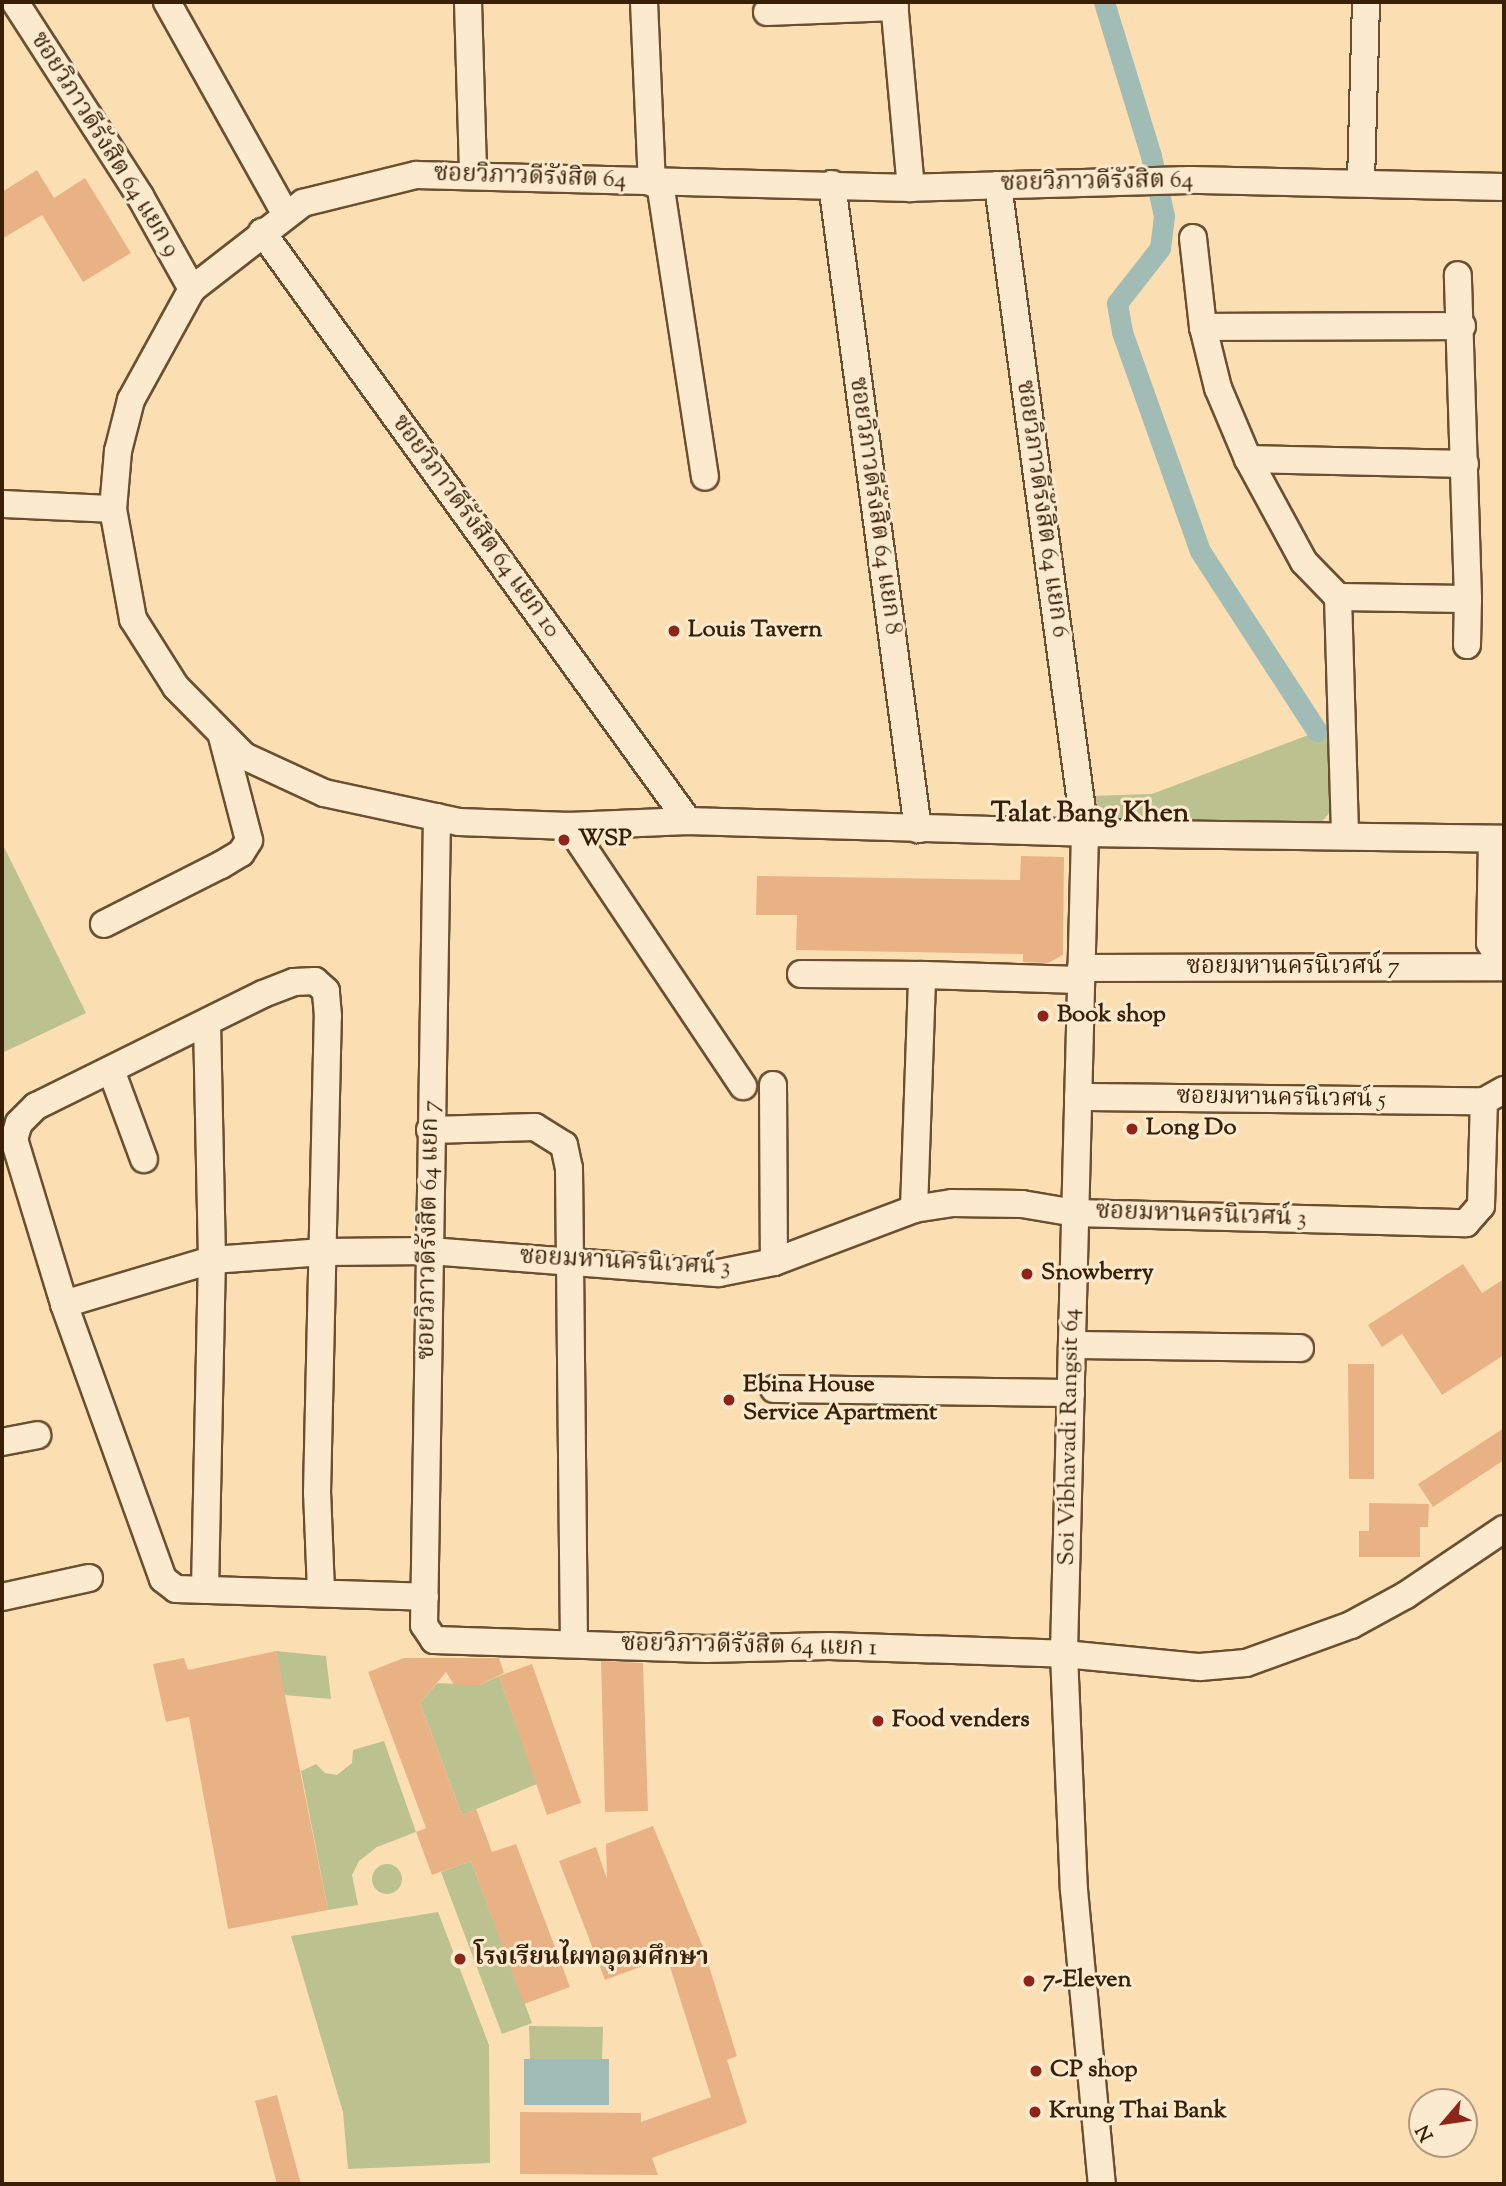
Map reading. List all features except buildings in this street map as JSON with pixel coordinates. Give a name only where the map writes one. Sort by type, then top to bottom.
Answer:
[{"type":"street","name":"ซอยวิภาวดีรังสิต 64 แยก 9","points":[[15,2],[140,196],[192,289]]},
{"type":"street","points":[[167,2],[286,215]]},
{"type":"street","points":[[468,2],[473,174]]},
{"type":"street","points":[[644,2],[656,183],[705,477]]},
{"type":"street","points":[[1361,181],[1366,2]]},
{"type":"street","points":[[767,12],[894,4],[911,188]]},
{"type":"street","name":"ซอยวิภาวดีรังสิต 64","points":[[688,821],[569,826],[437,817],[324,793],[244,756],[176,687],[134,619],[113,509],[118,451],[131,400],[192,289],[262,232],[303,204],[416,175],[473,174],[656,183],[832,184],[911,188],[1178,180],[1361,181],[1504,187]]},
{"type":"street","name":"ซอยวิภาวดีรังสิต 64 แยก 8","points":[[832,184],[918,829]]},
{"type":"street","name":"ซอยวิภาวดีรังสิต 64 แยก 6","points":[[998,185],[1085,833]]},
{"type":"street","name":"ซอยวิภาวดีรังสิต 64 แยก 10","points":[[262,232],[688,821]]},
{"type":"street","points":[[1193,239],[1203,327],[1218,388],[1248,459],[1304,562],[1338,597],[1345,835]]},
{"type":"street","points":[[1458,275],[1462,326],[1467,645]]},
{"type":"street","points":[[1203,327],[1462,326]]},
{"type":"street","points":[[1248,459],[1465,464]]},
{"type":"street","points":[[2,504],[113,509]]},
{"type":"street","points":[[1338,597],[1468,599]]},
{"type":"street","points":[[104,924],[241,853],[249,840],[222,736]]},
{"type":"street","name":"ซอยวิภาวดีรังสิต 64 แยก 7","points":[[434,1640],[424,1625],[437,817]]},
{"type":"street","points":[[688,821],[1085,833],[1498,839],[1490,943],[1504,966]]},
{"type":"street","points":[[569,826],[743,1086]]},
{"type":"street","name":"Soi Vibhavadi Rangsit 64","points":[[1085,833],[1064,1654],[1074,1890],[1102,2184]]},
{"type":"street","name":"ซอยมหานครนิเวศน์ 7","points":[[801,974],[1081,974],[1504,966]]},
{"type":"street","points":[[914,1209],[922,975]]},
{"type":"street","points":[[321,1591],[317,1493],[324,1252],[326,991],[315,981],[294,982],[36,1106],[19,1124],[14,1139],[64,1304],[163,1579],[176,1589],[321,1591],[425,1597]]},
{"type":"street","points":[[205,1590],[212,1260],[207,1025]]},
{"type":"street","points":[[111,1070],[144,1159]]},
{"type":"street","points":[[773,1085],[774,1262]]},
{"type":"street","name":"ซอยมหานครนิเวศน์ 5","points":[[1078,1097],[1494,1095]]},
{"type":"street","name":"ซอยมหานครนิเวศน์ 3","points":[[64,1304],[212,1260],[324,1252],[430,1251],[719,1273],[774,1262],[914,1209],[952,1203],[1022,1204],[1075,1213],[1466,1223],[1474,1219],[1480,1206],[1494,1095]]},
{"type":"street","points":[[430,1130],[534,1127],[565,1145],[569,1168],[571,1263],[574,1644]]},
{"type":"street","points":[[1072,1345],[1300,1348]]},
{"type":"street","points":[[774,1389],[1071,1393]]},
{"type":"street","points":[[2,1443],[37,1435]]},
{"type":"street","name":"ซอยวิภาวดีรังสิต 64 แยก 1","points":[[434,1640],[1064,1654],[1199,1667],[1246,1663],[1351,1625],[1406,1595],[1504,1529]]},
{"type":"street","points":[[2,1597],[89,1578]]},
{"type":"green space","points":[[1332,726],[1329,813],[1321,823],[1092,822],[1089,796],[1152,794]]},
{"type":"green space","points":[[2,843],[86,1013],[2,1053]]},
{"type":"green space","points":[[276,1651],[326,1656],[331,1699],[284,1695]]},
{"type":"green space","points":[[499,1676],[537,1784],[462,1815],[420,1703],[437,1683],[479,1685]]},
{"type":"green space","points":[[384,1741],[416,1832],[377,1847],[359,1861],[352,1875],[358,1905],[328,1910],[301,1771],[316,1764],[325,1773],[337,1775],[352,1763],[353,1750]]},
{"type":"green space","points":[[471,1861],[532,2023],[502,2034],[441,1872]]},
{"type":"green space","points":[[387,1864],[398,1868],[402,1879],[398,1890],[387,1894],[376,1890],[372,1879],[376,1868]]},
{"type":"green space","points":[[438,1912],[489,2045],[490,2163],[348,2169],[343,2112],[291,1936]]},
{"type":"green space","points":[[529,2026],[603,2027],[602,2059],[530,2059]]},
{"type":"water","points":[[524,2059],[609,2059],[609,2105],[524,2105]]},
{"type":"waterway","points":[[1104,2],[1151,156],[1164,216],[1160,248],[1117,303],[1122,332],[1200,551],[1317,731]]},
{"type":"place","name":"Louis Tavern","points":[[674,631]]},
{"type":"place","name":"WSP","points":[[564,840]]},
{"type":"place","name":"Book shop","points":[[1043,1016]]},
{"type":"place","name":"Long Do","points":[[1132,1129]]},
{"type":"place","name":"Snowberry","points":[[1027,1274]]},
{"type":"place","name":"Ebina House Service Apartment","points":[[729,1400]]},
{"type":"place","name":"Food venders","points":[[878,1721]]},
{"type":"place","name":"โรงเรียนไผทอุดมศึกษา","points":[[460,1959]]},
{"type":"place","name":"7-Eleven","points":[[1029,1981]]},
{"type":"place","name":"CP shop","points":[[1036,2071]]},
{"type":"place","name":"Krung Thai Bank","points":[[1035,2112]]},
{"type":"district","name":"Talat Bang Khen","points":[[1090,814]]}]
